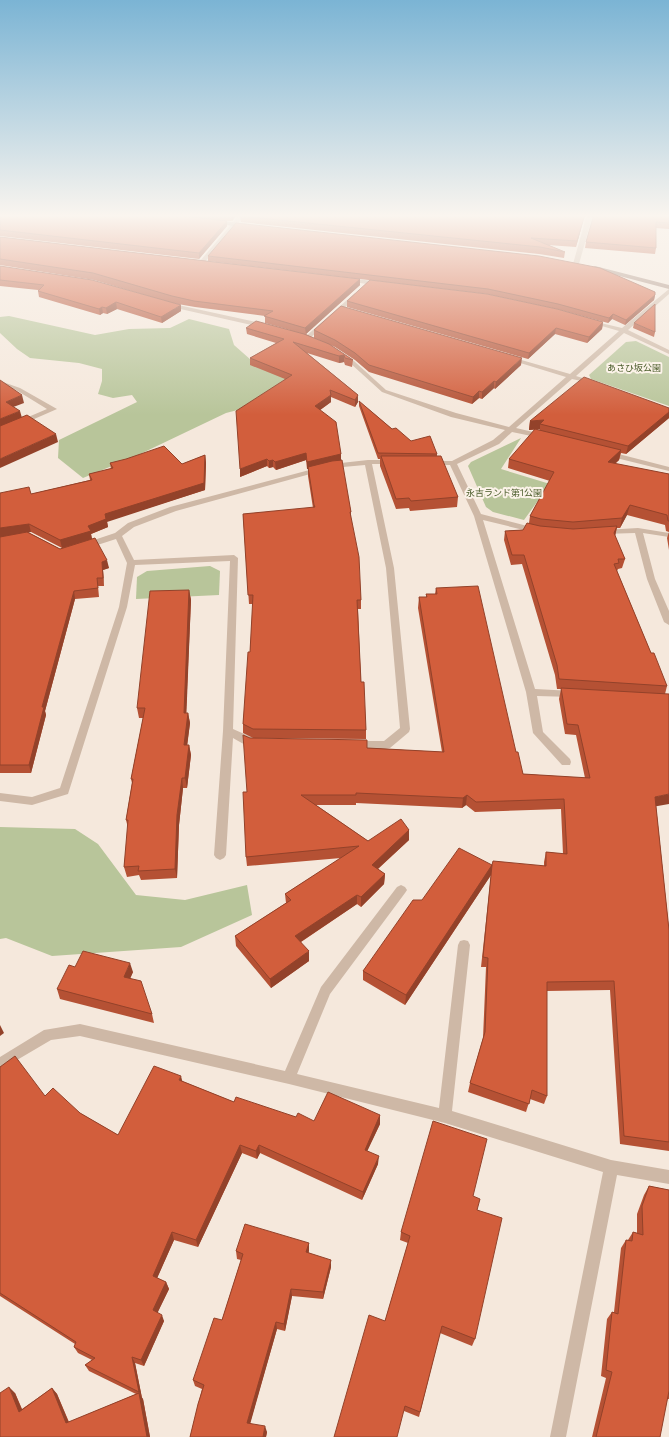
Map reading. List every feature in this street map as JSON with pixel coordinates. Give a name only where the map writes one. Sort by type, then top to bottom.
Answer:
[{"type":"street","points":[[358,281],[384,284]]},
{"type":"street","points":[[645,281],[669,287]]},
{"type":"street","points":[[307,338],[340,310],[369,282]]},
{"type":"street","points":[[422,462],[453,463],[496,442],[513,429],[669,291]]},
{"type":"street","points":[[164,304],[271,328]]},
{"type":"street","points":[[340,310],[348,312]]},
{"type":"street","points":[[587,321],[624,332],[669,352]]},
{"type":"street","points":[[332,349],[352,362],[384,391],[454,415],[550,438]]},
{"type":"street","points":[[505,357],[602,386]]},
{"type":"street","points":[[0,383],[18,389],[53,409],[0,432]]},
{"type":"street","points":[[602,452],[669,469]]},
{"type":"street","points":[[347,745],[386,745],[405,729],[390,568],[368,462]]},
{"type":"street","points":[[76,549],[118,536],[131,525],[173,509],[332,466],[368,462],[399,462]]},
{"type":"street","points":[[453,463],[478,516],[531,692],[538,733],[566,762]]},
{"type":"street","points":[[478,516],[547,533]]},
{"type":"street","points":[[638,530],[651,580],[669,622]]},
{"type":"street","points":[[593,533],[638,530],[669,535]]},
{"type":"street","points":[[0,797],[32,801],[64,791],[123,607],[130,563],[118,536]]},
{"type":"street","points":[[130,563],[234,558],[228,731],[220,855]]},
{"type":"street","points":[[531,692],[585,695]]},
{"type":"street","points":[[228,731],[251,744],[267,744]]},
{"type":"street","points":[[289,1078],[325,991],[401,890]]},
{"type":"street","points":[[445,1116],[464,945]]},
{"type":"street","points":[[0,1064],[49,1034],[80,1030],[289,1078],[445,1116],[611,1167],[669,1177]]},
{"type":"street","points":[[558,1437],[611,1167]]},
{"type":"green space","points":[[9,316],[95,335],[129,329],[170,328],[189,319],[229,329],[234,345],[251,360],[288,379],[269,402],[226,413],[136,456],[83,478],[58,458],[59,440],[137,402],[132,395],[113,398],[98,394],[102,381],[102,369],[79,363],[30,358],[17,349],[0,333],[0,317]]},
{"type":"green space","name":"あさひ坂公園","points":[[636,341],[669,357],[669,406],[591,379],[589,375],[626,342]]},
{"type":"green space","name":"永吉ランド第1公園","points":[[521,438],[501,469],[550,484],[524,520],[493,512],[486,507],[468,466],[471,462]]},
{"type":"green space","points":[[210,566],[220,571],[219,595],[136,599],[137,577],[147,571]]},
{"type":"green space","points":[[0,827],[75,829],[98,844],[136,895],[185,900],[247,885],[252,915],[181,947],[52,956],[6,938],[0,939]]},
{"type":"building","points":[[9,281],[96,281],[181,305],[161,317],[116,302],[106,308],[102,307],[99,309],[38,291],[44,285]]},
{"type":"building","points":[[121,281],[358,281],[305,328],[264,316],[273,311],[194,301]]},
{"type":"building","points":[[369,281],[379,281],[487,294],[557,309],[603,322],[589,337],[556,328],[529,353],[347,301]]},
{"type":"building","points":[[421,281],[630,281],[655,292],[655,295],[626,320],[613,314],[609,318],[558,304],[488,289]]},
{"type":"building","points":[[655,304],[655,332],[634,323]]},
{"type":"building","points":[[341,306],[522,358],[496,382],[494,381],[482,392],[479,391],[473,397],[369,365],[355,353],[335,340],[314,330]]},
{"type":"building","points":[[256,321],[304,334],[329,344],[353,360],[345,358],[344,355],[339,356],[293,342],[358,395],[355,400],[330,390],[331,395],[315,406],[336,422],[341,454],[307,462],[306,453],[275,462],[267,459],[240,469],[236,411],[292,375],[250,358],[284,339],[246,328]]},
{"type":"building","points":[[584,377],[669,408],[669,412],[628,446],[540,424],[544,420],[530,421]]},
{"type":"building","points":[[0,380],[22,395],[6,402],[20,411],[0,419]]},
{"type":"building","points":[[359,401],[392,429],[396,428],[411,441],[430,436],[437,454],[378,453]]},
{"type":"building","points":[[27,415],[56,434],[0,459],[0,426]]},
{"type":"building","points":[[535,429],[621,450],[608,462],[669,474],[669,521],[667,515],[630,505],[622,518],[573,522],[541,519],[530,516],[554,472],[509,459]]},
{"type":"building","points":[[164,446],[182,464],[205,455],[204,483],[105,514],[106,519],[88,526],[91,531],[60,540],[29,524],[0,528],[0,493],[29,487],[31,494],[92,480],[89,474],[113,468],[110,463]]},
{"type":"building","points":[[381,456],[441,456],[458,497],[411,501],[409,498],[396,499]]},
{"type":"building","points":[[342,460],[359,557],[361,600],[357,600],[361,682],[364,682],[366,730],[253,729],[243,724],[248,652],[250,652],[253,595],[248,595],[243,514],[315,507],[308,467]]},
{"type":"building","points":[[527,523],[540,526],[573,529],[617,526],[614,533],[625,559],[618,559],[619,563],[614,564],[651,653],[654,653],[667,686],[559,679],[557,665],[524,555],[512,555],[505,531],[523,530]]},
{"type":"building","points":[[27,532],[60,549],[95,538],[107,560],[102,562],[103,578],[97,578],[98,588],[74,591],[42,707],[44,707],[29,765],[0,765],[0,537]]},
{"type":"building","points":[[478,586],[516,752],[518,752],[523,774],[590,778],[578,725],[567,724],[561,688],[669,694],[669,794],[655,797],[669,930],[669,1142],[624,1136],[614,981],[547,982],[547,1096],[532,1090],[529,1104],[470,1083],[485,1032],[488,958],[483,957],[493,861],[546,866],[546,852],[567,854],[564,799],[476,802],[467,795],[463,798],[356,793],[356,795],[301,795],[368,841],[401,819],[409,830],[372,865],[385,874],[361,897],[357,895],[295,936],[309,951],[270,979],[235,936],[291,900],[285,894],[359,846],[246,857],[243,792],[247,792],[243,735],[250,738],[367,740],[367,748],[444,752],[419,597],[427,597],[426,594],[437,594],[436,588]]},
{"type":"building","points":[[189,590],[184,713],[188,713],[184,745],[189,745],[185,778],[182,778],[177,815],[175,869],[138,871],[139,866],[124,867],[128,820],[126,820],[133,779],[131,779],[145,708],[137,708],[150,591]]},
{"type":"building","points":[[459,848],[492,865],[406,995],[363,971],[413,900],[422,900]]},
{"type":"building","points":[[83,951],[130,963],[124,977],[141,981],[152,1014],[57,989],[69,965],[75,967]]},
{"type":"building","points":[[15,1056],[45,1096],[53,1088],[80,1113],[118,1135],[154,1066],[181,1076],[179,1080],[234,1102],[236,1097],[296,1117],[298,1113],[314,1121],[328,1092],[380,1115],[365,1150],[379,1156],[363,1192],[259,1145],[256,1151],[240,1145],[196,1240],[172,1232],[153,1276],[166,1282],[153,1310],[162,1315],[141,1360],[132,1357],[139,1392],[85,1365],[95,1358],[74,1347],[76,1342],[0,1293],[0,1067]]},
{"type":"building","points":[[433,1121],[487,1139],[473,1196],[480,1199],[477,1210],[502,1218],[475,1339],[442,1326],[420,1412],[405,1406],[397,1437],[334,1437],[369,1315],[385,1321],[410,1236],[401,1232]]},
{"type":"building","points":[[649,1186],[669,1190],[669,1391],[660,1437],[596,1437],[612,1372],[606,1370],[612,1312],[618,1314],[626,1240],[632,1241],[633,1232],[643,1235],[642,1206]]},
{"type":"building","points":[[245,1224],[309,1243],[306,1252],[331,1260],[323,1292],[291,1289],[284,1324],[276,1322],[247,1423],[265,1426],[263,1437],[190,1437],[204,1385],[193,1380],[214,1318],[222,1320],[243,1254],[236,1251]]},
{"type":"building","points":[[9,1387],[19,1412],[52,1388],[66,1423],[139,1393],[147,1437],[0,1437],[0,1393]]}]
